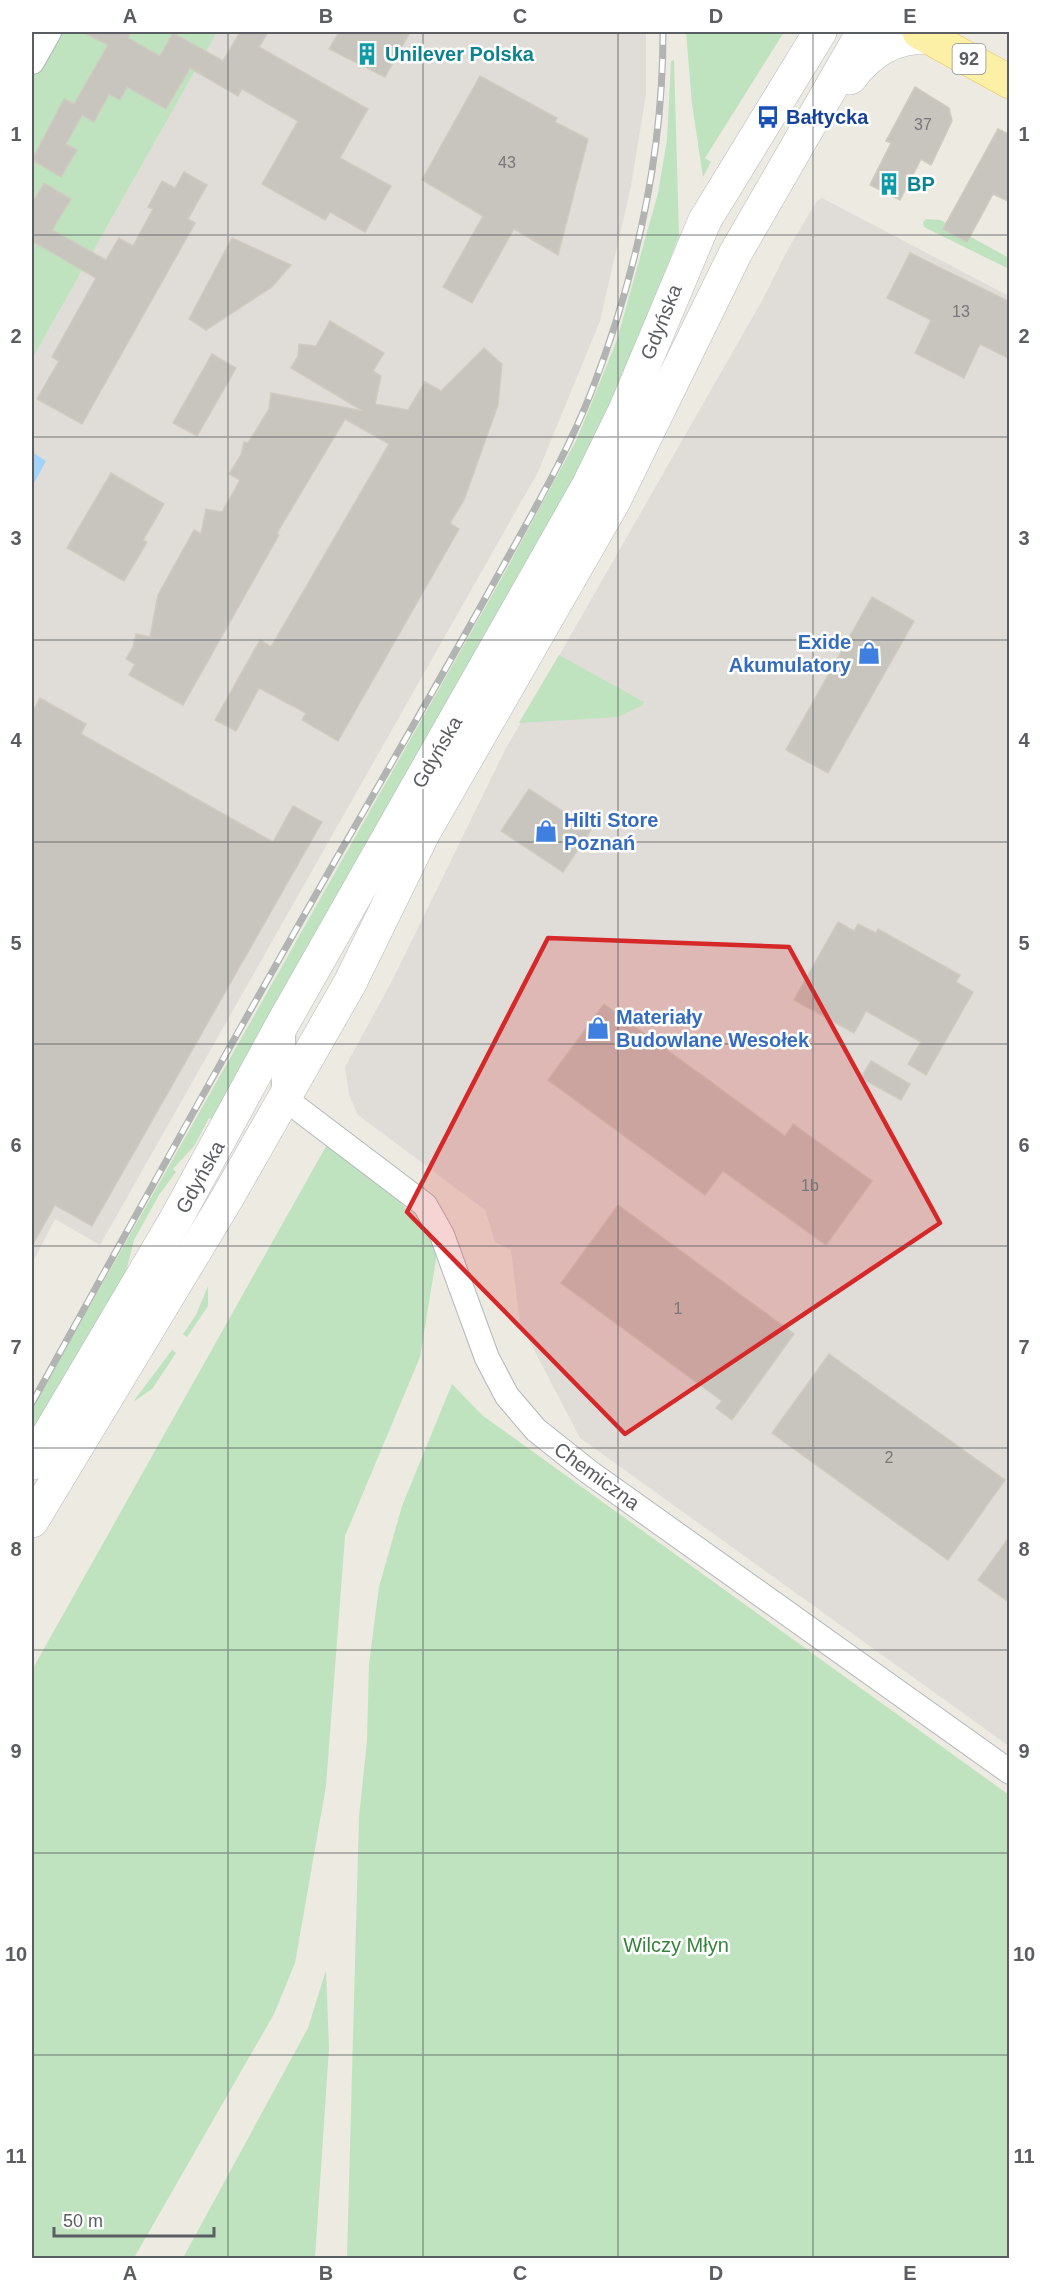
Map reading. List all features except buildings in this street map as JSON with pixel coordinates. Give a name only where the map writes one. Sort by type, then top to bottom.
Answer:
[{"type":"main road","name":"Gdyńska","points":[[32,1521],[95,1413],[153,1323],[350,983],[423,834],[614,501],[735,254],[863,32]]},
{"type":"main road","name":"Gdyńska","points":[[32,1463],[177,1220],[283,1023],[588,486],[622,418],[690,251],[705,220],[818,33]]},
{"type":"main road","name":"Gdyńska","points":[[803,138],[871,54],[888,43],[924,34]]},
{"type":"main road","name":"92","points":[[924,34],[1010,82]]},
{"type":"street","points":[[32,62],[49,32]]},
{"type":"street","points":[[236,1111],[284,1098],[283,1023]]},
{"type":"street","name":"Chemiczna","points":[[284,1098],[425,1205],[442,1234],[493,1371],[507,1396],[536,1430],[589,1472],[1010,1772]]},
{"type":"highlighted area","points":[[548,938],[789,947],[940,1223],[625,1434],[407,1212]]},
{"type":"shaded area","points":[[217,32],[646,32],[646,94],[631,186],[600,321],[538,472],[100,1245],[55,1219],[32,1264],[32,359]]},
{"type":"shaded area","points":[[822,198],[1009,296],[1009,1746],[580,1438],[520,1323],[511,1250],[495,1242],[485,1210],[358,1115],[349,1095],[345,1067],[393,979],[505,750],[763,299],[788,249],[817,201]]},
{"type":"green space","points":[[32,32],[217,32],[32,359]]},
{"type":"green space","points":[[686,32],[784,32],[705,158],[711,162],[703,177],[692,104]]},
{"type":"green space","points":[[674,60],[679,236],[606,421],[215,1120],[209,1118],[194,1146],[173,1169],[176,1172],[159,1195],[134,1240],[126,1272],[32,1435],[32,1408],[499,583],[577,439],[617,340],[658,193],[667,140],[671,61]]},
{"type":"green space","points":[[926,219],[940,220],[1009,258],[1009,269],[924,227],[923,222]]},
{"type":"green space","points":[[559,655],[644,702],[643,705],[618,717],[519,723]]},
{"type":"green space","points":[[329,1141],[392,1192],[438,1247],[420,1357],[345,1536],[326,1786],[295,1963],[274,2014],[134,2258],[32,2258],[32,1670]]},
{"type":"green space","points":[[208,1286],[208,1306],[187,1337],[183,1334],[196,1315]]},
{"type":"green space","points":[[172,1350],[176,1353],[152,1389],[133,1402]]},
{"type":"green space","name":"Wilczy Młyn","points":[[452,1384],[482,1415],[1009,1795],[1009,2258],[347,2258],[359,1817],[367,1741],[369,1664],[379,1587],[402,1506]]},
{"type":"green space","points":[[326,1970],[329,2048],[315,2258],[183,2258],[308,2028]]},
{"type":"water","points":[[32,452],[46,461],[32,487]]},
{"type":"railway","points":[[32,1403],[258,996],[482,605],[572,436],[608,347],[634,259],[652,169],[658,123],[663,32]]},
{"type":"place","name":"Unilever Polska","points":[[367,54]]},
{"type":"place","name":"Bałtycka","points":[[768,117]]},
{"type":"place","name":"BP","points":[[889,184]]},
{"type":"place","name":"Exide Akumulatory","points":[[869,653]]},
{"type":"place","name":"Hilti Store Poznań","points":[[546,831]]},
{"type":"place","name":"Materiały Budowlane Wesołek","points":[[598,1028]]}]
